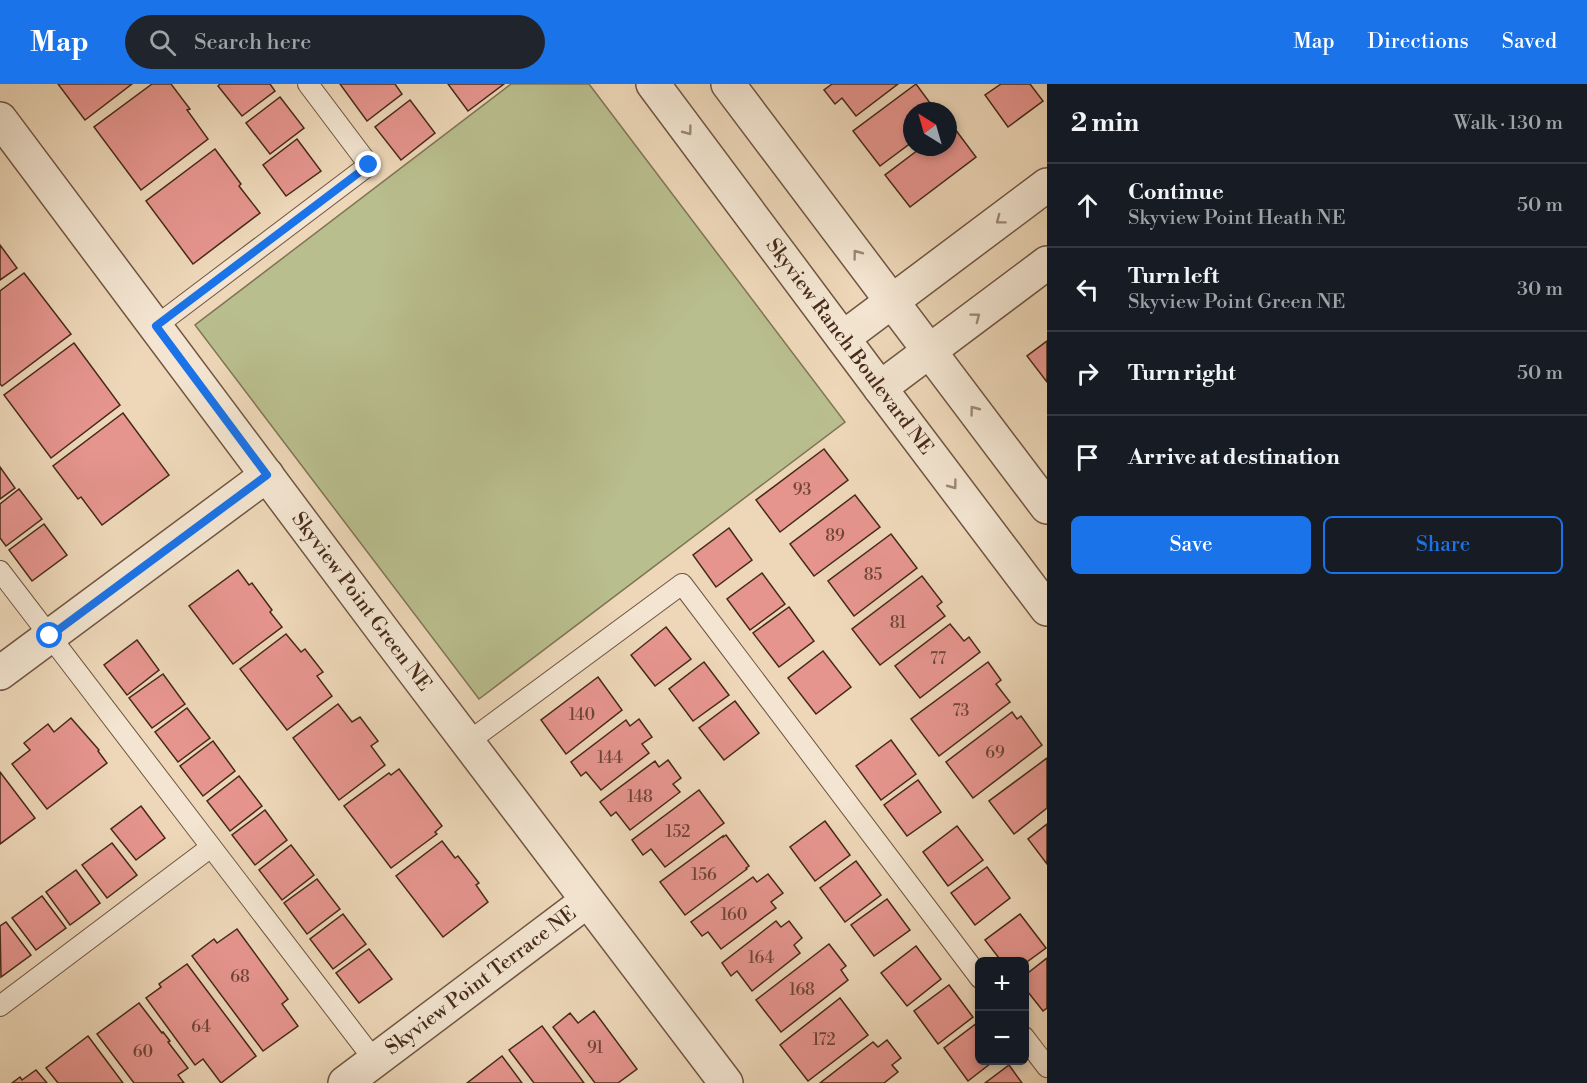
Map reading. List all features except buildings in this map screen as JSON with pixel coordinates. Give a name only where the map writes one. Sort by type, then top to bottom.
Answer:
[{"type":"street","name":"Skyview Ranch Boulevard NE","points":[[653,84],[1047,609]]},
{"type":"street","points":[[728,84],[1047,507]]},
{"type":"street","name":"Skyview Point Green NE","points":[[0,119],[726,1083]]},
{"type":"street","points":[[843,338],[1047,185]]},
{"type":"street","points":[[880,388],[1047,263]]},
{"type":"street","points":[[0,672],[267,475]]},
{"type":"street","name":"Skyview Point Terrace NE","points":[[345,1083],[587,901]]},
{"type":"lane","points":[[156,326],[369,165],[308,84]]},
{"type":"lane","points":[[0,571],[375,1060]]},
{"type":"lane","points":[[468,742],[682,584],[975,971]]},
{"type":"lane","points":[[0,1006],[211,847]]},
{"type":"lane","points":[[1029,1044],[1047,1067]]},
{"type":"green space","points":[[511,84],[589,84],[845,422],[479,699],[195,325]]},
{"type":"route","points":[[50,636],[267,475],[156,326],[369,165]]}]
